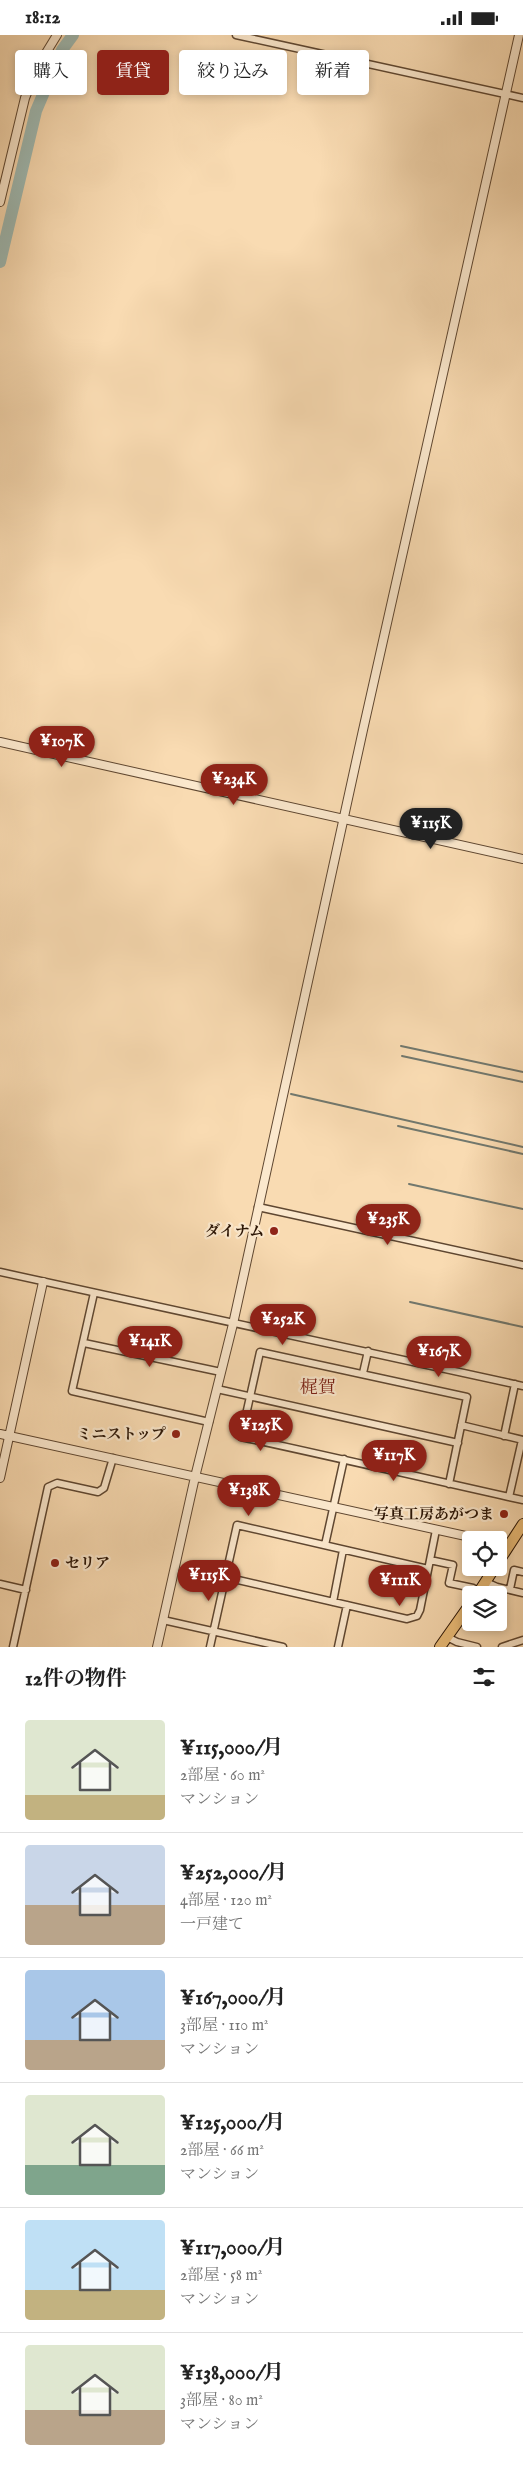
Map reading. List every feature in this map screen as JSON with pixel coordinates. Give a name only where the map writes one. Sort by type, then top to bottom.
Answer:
[{"type":"highway","points":[[507,1541],[523,1524]]},
{"type":"highway","points":[[483,1586],[489,1576]]},
{"type":"highway","points":[[440,1647],[462,1616]]},
{"type":"street","points":[[0,202],[25,98],[38,67],[57,35]]},
{"type":"street","points":[[236,35],[523,99]]},
{"type":"street","points":[[158,1647],[195,1477],[233,1324],[519,35]]},
{"type":"street","points":[[0,742],[523,859]]},
{"type":"street","points":[[258,1207],[523,1265]]},
{"type":"street","points":[[0,1273],[233,1324],[241,1323],[523,1386]]},
{"type":"street","points":[[0,1478],[43,1282]]},
{"type":"street","points":[[94,1293],[72,1391],[209,1423]]},
{"type":"street","points":[[84,1343],[221,1372]]},
{"type":"street","points":[[363,1373],[368,1351]]},
{"type":"street","points":[[449,1484],[468,1397],[260,1352],[240,1437],[523,1501]]},
{"type":"street","points":[[504,1436],[515,1384]]},
{"type":"street","points":[[217,1389],[458,1443]]},
{"type":"street","points":[[462,1425],[522,1440],[508,1497]]},
{"type":"street","points":[[0,1434],[462,1535]]},
{"type":"street","points":[[13,1647],[48,1487],[57,1483],[98,1492],[104,1488],[112,1458]]},
{"type":"street","points":[[324,1545],[344,1459]]},
{"type":"street","points":[[210,1647],[237,1525],[428,1569]]},
{"type":"street","points":[[225,1577],[412,1619],[417,1616],[420,1610],[436,1530]]},
{"type":"street","points":[[333,1602],[344,1550]]},
{"type":"street","points":[[430,1560],[453,1565],[449,1583],[463,1586]]},
{"type":"street","points":[[510,1589],[514,1571],[523,1572]]},
{"type":"street","points":[[486,1581],[523,1593]]},
{"type":"street","points":[[0,1584],[26,1590]]},
{"type":"street","points":[[338,1647],[347,1605]]},
{"type":"street","points":[[163,1620],[214,1631],[255,1644],[283,1647]]},
{"type":"street","points":[[447,1637],[457,1643],[477,1647]]},
{"type":"street","points":[[502,1647],[523,1640]]},
{"type":"waterway","points":[[0,262],[36,111],[62,50],[73,35]]},
{"type":"waterway","points":[[401,1046],[523,1072]]},
{"type":"waterway","points":[[402,1056],[523,1082]]},
{"type":"waterway","points":[[291,1094],[523,1147]]},
{"type":"waterway","points":[[398,1126],[523,1154]]},
{"type":"waterway","points":[[409,1184],[523,1209]]},
{"type":"waterway","points":[[410,1302],[523,1327]]},
{"type":"place","name":"ダイナム","points":[[274,1231]]},
{"type":"place","name":"ミニストップ","points":[[176,1434]]},
{"type":"place","name":"写真工房あがつま","points":[[504,1514]]},
{"type":"place","name":"セリア","points":[[55,1563]]},
{"type":"district","name":"梶賀","points":[[318,1388]]}]
